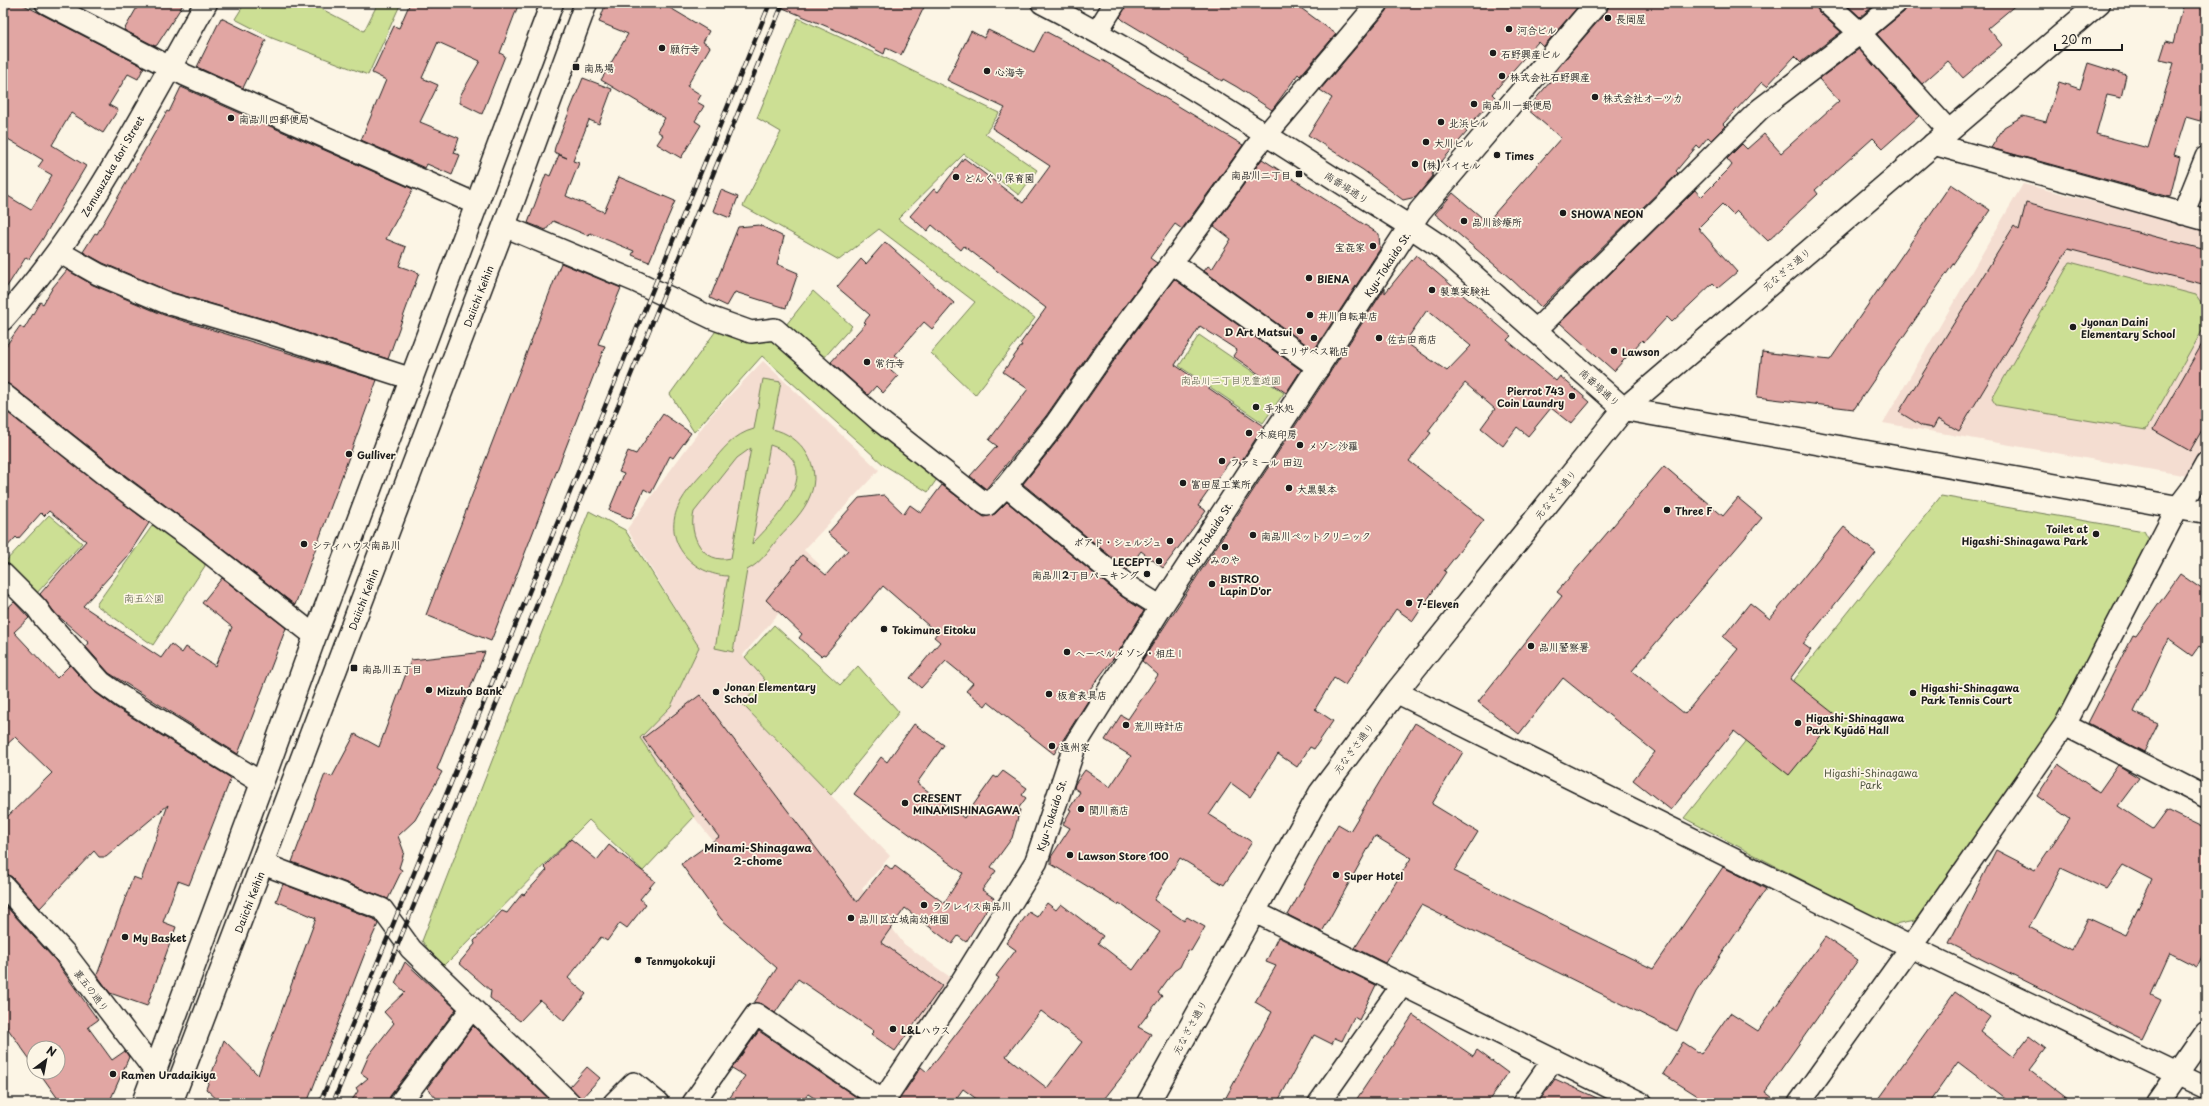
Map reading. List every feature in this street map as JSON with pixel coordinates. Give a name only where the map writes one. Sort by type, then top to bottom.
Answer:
[{"type":"main road","name":"Zemusuzaka dori Street","points":[[3,319],[59,252],[93,200],[206,3]]},
{"type":"main road","points":[[143,1103],[315,636],[552,3]]},
{"type":"main road","name":"Daiichi Keihin","points":[[170,1103],[263,864],[504,226],[586,3]]},
{"type":"main road","name":"Kyu-Tokaido St.","points":[[882,1102],[960,983],[1036,862],[1075,745],[1161,607],[1430,200],[1597,3]]},
{"type":"main road","name":"元なぎさ通り","points":[[1148,1103],[1253,911],[1320,793],[1396,692],[1624,409],[2099,3]]},
{"type":"main road","name":"南番場通り","points":[[1411,227],[1441,247],[1624,409]]},
{"type":"main road","points":[[1624,409],[2206,512]]},
{"type":"main road","points":[[2157,1103],[2206,1033]]},
{"type":"street","points":[[46,3],[169,67],[476,204]]},
{"type":"street","name":"南番場通り","points":[[1042,3],[1097,32],[1266,135],[1411,227]]},
{"type":"street","points":[[1097,32],[1115,3]]},
{"type":"street","points":[[504,226],[635,281],[712,318],[751,332],[775,329],[880,421],[987,505],[1006,486],[1056,423],[1108,348],[1266,135],[1378,3]]},
{"type":"street","points":[[1827,3],[1860,33],[1941,138],[2206,220]]},
{"type":"street","points":[[1536,330],[1760,109],[1860,33],[1896,3]]},
{"type":"street","points":[[2183,214],[2206,157]]},
{"type":"street","points":[[59,252],[98,274],[167,303],[263,331],[412,379]]},
{"type":"street","points":[[1172,263],[1319,368]]},
{"type":"street","points":[[3,394],[119,486],[198,544],[315,636]]},
{"type":"street","points":[[1799,1103],[1911,947],[2065,725],[2178,507],[2191,490],[2206,463]]},
{"type":"street","points":[[1006,486],[1129,587],[1161,607]]},
{"type":"street","points":[[3,574],[37,608],[44,618],[101,682],[122,697],[262,783]]},
{"type":"street","points":[[1396,692],[1911,947],[2206,1088]]},
{"type":"street","points":[[2065,725],[2206,797]]},
{"type":"street","points":[[263,864],[382,909],[411,949],[570,1103]]},
{"type":"street","name":"裏五の通り","points":[[3,885],[64,952],[155,1071],[170,1103]]},
{"type":"street","points":[[1253,911],[1641,1103]]},
{"type":"street","points":[[1319,1103],[1402,985]]},
{"type":"street","points":[[400,1103],[472,1008]]},
{"type":"street","points":[[693,1103],[756,1014],[882,1102]]},
{"type":"street","points":[[1523,1103],[1553,1060]]},
{"type":"street","points":[[614,1103],[634,1083],[658,1103]]},
{"type":"shaded area","name":"Jyonan Daini Elementary School","points":[[2023,184],[2206,230],[2206,444],[2188,476],[1883,423]]},
{"type":"shaded area","name":"Jonan Elementary School","points":[[763,361],[879,470],[804,550],[820,565],[743,655],[765,680],[742,704],[890,856],[862,889],[904,944],[950,977],[919,1025],[762,903],[694,817],[640,738],[671,706],[699,647],[627,529],[712,414]]},
{"type":"green space","points":[[245,3],[317,3],[316,6],[364,31],[378,3],[401,3],[368,75],[272,38],[235,19]]},
{"type":"green space","points":[[798,18],[894,62],[999,113],[985,134],[1037,170],[1019,195],[964,154],[898,219],[1035,318],[975,395],[931,353],[975,302],[879,229],[839,260],[743,206],[781,132],[757,118]]},
{"type":"green space","points":[[2070,262],[2196,295],[2206,310],[2206,324],[2146,430],[1996,405],[1992,399]]},
{"type":"green space","points":[[813,291],[852,326],[823,359],[786,325]]},
{"type":"green space","points":[[718,328],[752,342],[776,340],[939,476],[928,492],[884,465],[762,356],[694,432],[670,394]]},
{"type":"green space","name":"南品川二丁目児童遊園","points":[[1199,335],[1284,393],[1263,423],[1179,366]]},
{"type":"green space","points":[[763,379],[781,382],[772,429],[783,432],[801,445],[812,464],[814,474],[813,485],[810,496],[800,513],[761,560],[747,570],[733,652],[715,648],[728,576],[715,574],[704,570],[684,555],[674,533],[674,520],[678,507],[684,496],[719,454],[734,439],[747,431],[754,429]],"holes":[[[770,445],[787,454],[796,466],[797,479],[792,493],[784,507],[752,544]],[[751,448],[731,558],[721,559],[713,557],[705,553],[696,539],[693,530],[694,512],[737,458]]]},
{"type":"green space","name":"Higashi-Shinagawa Park","points":[[1941,496],[2144,531],[2149,540],[2085,664],[2062,717],[1919,920],[1890,926],[1684,818]]},
{"type":"green space","points":[[589,511],[625,530],[699,647],[671,706],[640,738],[694,817],[643,871],[589,820],[442,968],[422,941]]},
{"type":"green space","points":[[49,515],[82,543],[36,594],[3,564]]},
{"type":"green space","name":"南五公園","points":[[157,519],[203,554],[205,566],[153,645],[96,605]]},
{"type":"green space","points":[[774,625],[840,685],[858,666],[899,712],[831,795],[742,704],[765,680],[745,657]]},
{"type":"building","points":[[3,3],[20,3],[144,67],[138,79],[128,74],[109,105],[118,110],[103,133],[71,113],[52,145],[86,166],[42,240],[29,259],[26,257],[3,293],[3,193],[31,210],[52,175],[38,167],[43,160],[3,136]]},
{"type":"building","points":[[137,3],[184,3],[155,46],[124,30],[139,4]]},
{"type":"building","points":[[410,3],[423,3],[431,7],[433,3],[519,3],[500,53],[505,56],[482,114],[460,103],[460,96],[480,61],[438,42],[422,78],[438,85],[420,122],[459,138],[454,153],[460,155],[452,175],[427,164],[425,168],[361,140],[386,80],[372,73],[394,26],[399,28]]},
{"type":"building","points":[[606,3],[662,3],[709,31],[703,42],[710,47],[687,86],[701,95],[697,102],[704,106],[695,121],[701,125],[681,158],[657,144],[663,135],[657,131],[665,118],[601,80],[628,34],[599,22]]},
{"type":"building","points":[[771,3],[926,3],[901,55],[886,48],[884,54],[852,37]]},
{"type":"building","points":[[1127,3],[1294,3],[1336,34],[1300,76],[1298,74],[1272,110],[1237,87],[1223,79],[1222,81],[1187,61],[1188,59],[1123,20],[1120,17]]},
{"type":"building","points":[[1390,3],[1581,3],[1543,47],[1538,42],[1492,94],[1495,97],[1465,130],[1467,132],[1436,168],[1432,174],[1433,176],[1416,197],[1403,200],[1363,170],[1308,135],[1332,98],[1320,90],[1387,11]]},
{"type":"building","points":[[1609,3],[1815,3],[1819,12],[1841,32],[1801,62],[1795,56],[1767,86],[1762,82],[1723,124],[1725,126],[1711,140],[1708,137],[1699,148],[1697,146],[1676,171],[1678,173],[1541,307],[1510,278],[1435,214],[1453,193],[1487,222],[1561,138],[1527,109],[1550,82],[1549,80],[1562,63],[1607,11]]},
{"type":"building","points":[[1845,3],[1877,3],[1860,17]]},
{"type":"building","points":[[1908,3],[2018,3],[1988,28],[2002,45],[1963,78],[1948,61],[1922,84],[1877,34],[1904,12]]},
{"type":"building","points":[[2184,3],[2206,3],[2206,102],[2200,121],[2186,117],[2174,155],[2180,157],[2170,197],[1991,148],[2004,127],[2023,116],[2046,122],[2059,82],[2080,89],[2088,63],[2126,75],[2121,98],[2107,95],[2096,134],[2148,148],[2174,63],[2160,60],[2166,41],[2174,43]]},
{"type":"building","points":[[221,18],[266,40],[243,88],[197,67]]},
{"type":"building","points":[[988,30],[1034,52],[1045,31],[1101,61],[1102,60],[1243,145],[1182,229],[1175,224],[1150,258],[1157,263],[1098,341],[1046,416],[986,489],[970,476],[997,446],[989,440],[1028,389],[1003,372],[1022,345],[1020,344],[1046,308],[964,246],[961,250],[932,225],[927,231],[910,216],[934,189],[938,192],[964,158],[1023,203],[1050,166],[992,128],[1005,108],[947,80],[971,31],[984,38]]},
{"type":"building","points":[[1859,49],[1919,116],[1883,148],[1873,138],[1815,190],[1818,194],[1768,241],[1737,211],[1733,215],[1722,204],[1698,228],[1737,272],[1718,288],[1713,283],[1672,322],[1667,317],[1644,342],[1642,340],[1614,371],[1560,323],[1695,190],[1701,197],[1729,169],[1732,165],[1727,159],[1742,144],[1747,149],[1764,134],[1781,153],[1839,101],[1819,79]]},
{"type":"building","points":[[583,78],[612,89],[599,124],[589,120],[573,161],[579,163],[566,196],[604,212],[619,177],[675,201],[649,262],[632,255],[634,251],[590,233],[589,236],[553,221],[546,230],[528,223],[546,174],[550,176],[559,155],[567,158],[554,152],[555,147]]},
{"type":"building","points":[[181,87],[413,189],[386,239],[406,247],[399,266],[419,273],[388,359],[267,320],[171,292],[103,263],[83,252],[95,233],[97,234],[167,111],[169,112]]},
{"type":"building","points":[[1262,159],[1379,234],[1380,249],[1314,350],[1204,271],[1208,266],[1212,269],[1231,239],[1214,226]]},
{"type":"building","points":[[1951,184],[1990,210],[1854,409],[1757,397],[1762,352],[1830,360]]},
{"type":"building","points":[[721,190],[738,197],[730,218],[713,211]]},
{"type":"building","points":[[2026,203],[2206,250],[2206,285],[2068,249],[1959,431],[1938,419],[1933,428],[1922,426],[1899,412],[2014,226],[2019,230]]},
{"type":"building","points":[[759,225],[784,237],[777,264],[798,273],[786,308],[735,292],[727,306],[710,298],[738,227]]},
{"type":"building","points":[[885,242],[954,303],[932,329],[924,322],[895,355],[901,359],[891,370],[898,376],[883,393],[876,386],[868,395],[831,362],[866,323],[864,322],[870,315],[837,287],[861,259],[866,264]]},
{"type":"building","points":[[1416,255],[1511,336],[1507,340],[1556,381],[1560,376],[1590,402],[1571,424],[1551,408],[1528,436],[1517,427],[1503,446],[1481,428],[1495,409],[1465,383],[1428,431],[1431,433],[1409,461],[1484,520],[1444,571],[1446,572],[1413,621],[1396,609],[1345,685],[1334,678],[1315,709],[1333,721],[1314,749],[1310,747],[1297,767],[1278,754],[1250,797],[1231,783],[1209,815],[1252,842],[1224,885],[1180,858],[1154,900],[1184,921],[1187,917],[1205,927],[1191,951],[1188,950],[1180,967],[1174,971],[1158,993],[1162,996],[1138,1027],[1151,1034],[1138,1056],[1101,1103],[982,1103],[963,1089],[953,1103],[897,1103],[921,1067],[927,1072],[999,978],[996,976],[1016,950],[1006,943],[1029,912],[1037,917],[1047,903],[1056,910],[1061,904],[1103,936],[1098,943],[1133,970],[1160,932],[1119,903],[1118,905],[1051,864],[1051,857],[1070,828],[1063,824],[1071,810],[1069,809],[1080,792],[1074,788],[1075,784],[1085,770],[1110,787],[1131,756],[1105,740],[1121,715],[1128,719],[1158,675],[1142,661],[1385,288],[1385,293]],"holes":[[[1427,310],[1471,346],[1447,371],[1405,342]],[[1041,1011],[1082,1042],[1047,1088],[1006,1056]]]},
{"type":"building","points":[[561,263],[621,288],[598,344],[605,346],[491,641],[426,615]]},
{"type":"building","points":[[67,270],[93,285],[164,315],[377,380],[295,605],[10,385],[3,382],[3,350],[20,326],[24,329],[40,302],[43,304],[53,287]]},
{"type":"building","points":[[1174,279],[1301,370],[1286,393],[1233,356],[1237,350],[1200,326],[1175,365],[1264,426],[1240,463],[1233,457],[1224,469],[1198,506],[1206,511],[1163,568],[1141,551],[1127,570],[1023,484],[1066,430],[1118,355]]},
{"type":"building","points":[[2206,337],[2206,423],[2190,451],[2153,430]]},
{"type":"building","points":[[3,409],[149,523],[127,557],[83,606],[161,658],[171,644],[182,653],[186,647],[215,666],[232,627],[202,603],[222,578],[286,628],[238,754],[109,673],[86,647],[89,643],[56,614],[40,594],[86,541],[49,511],[44,516],[41,513],[18,539],[16,537],[3,551]]},
{"type":"building","points":[[663,414],[691,433],[673,458],[670,456],[651,493],[644,489],[631,519],[609,510],[624,474],[619,472],[628,451],[636,454]]},
{"type":"building","points":[[1664,466],[1723,516],[1738,498],[1762,518],[1632,671],[1685,714],[1738,649],[1723,637],[1750,603],[1770,619],[1844,527],[1876,553],[1803,644],[1811,650],[1790,679],[1837,716],[1789,775],[1734,731],[1671,810],[1633,780],[1655,752],[1563,678],[1519,734],[1478,702],[1562,596],[1557,592]]},
{"type":"building","points":[[942,485],[984,517],[995,514],[1007,502],[1121,596],[1144,611],[1119,651],[1087,693],[1091,696],[1054,754],[988,702],[985,706],[966,691],[973,683],[946,661],[921,688],[910,678],[940,642],[934,637],[937,633],[883,586],[825,655],[823,654],[821,656],[799,638],[802,634],[766,600],[802,555],[826,575],[848,550],[828,533],[859,498],[884,495],[904,514],[910,505],[921,513]]},
{"type":"building","points":[[2180,574],[2206,592],[2206,651],[2199,646],[2192,656],[2168,639],[2134,712],[2158,724],[2144,752],[2088,723],[2133,635],[2136,636]]},
{"type":"building","points":[[14,602],[29,618],[14,632],[57,678],[70,665],[92,690],[115,707],[231,778],[189,885],[178,881],[163,922],[176,927],[147,1006],[110,993],[97,975],[133,877],[141,880],[168,805],[106,857],[99,857],[94,851],[40,908],[12,877],[3,873],[3,821],[52,773],[15,737],[3,748],[3,612]]},
{"type":"building","points":[[485,652],[437,769],[442,772],[415,820],[398,836],[404,852],[399,868],[402,870],[388,899],[292,862],[325,774],[332,777],[355,734],[379,747],[411,660]]},
{"type":"building","points":[[700,695],[857,902],[886,865],[892,870],[895,866],[944,903],[963,873],[854,794],[881,757],[887,762],[914,724],[944,745],[917,783],[964,818],[994,776],[997,778],[1003,771],[1027,788],[1022,795],[1026,798],[1018,809],[1020,810],[1012,838],[991,867],[996,871],[982,890],[994,898],[966,942],[958,936],[952,944],[905,908],[881,942],[942,986],[895,1051],[871,1034],[874,1031],[798,979],[775,1013],[762,1004],[754,1003],[777,968],[721,919],[681,864],[719,837],[643,738]]},
{"type":"building","points":[[1415,723],[1463,752],[1432,804],[1478,832],[1454,871],[1653,969],[1723,867],[1766,889],[1696,992],[1677,1031],[1421,905],[1385,963],[1355,948],[1411,858],[1375,836],[1322,932],[1288,915],[1338,824],[1350,831]]},
{"type":"building","points":[[2058,764],[2099,792],[2118,765],[2139,778],[2118,806],[2153,829],[2167,810],[2206,829],[2206,948],[2197,967],[2170,953],[2151,995],[2161,1000],[2142,1039],[1949,943],[1996,850],[2035,870],[2070,819],[2037,796]],"holes":[[[2123,865],[2152,880],[2125,935],[2088,918],[2072,950],[2029,927],[2061,868],[2106,889]]]},
{"type":"building","points":[[571,839],[597,860],[609,845],[655,881],[640,899],[646,904],[627,928],[620,923],[607,941],[601,937],[568,978],[586,994],[564,1021],[540,1000],[520,1021],[490,998],[491,991],[459,963],[475,944],[474,941],[502,911],[507,913],[522,894],[524,895],[547,870],[544,867]]},
{"type":"building","points":[[283,884],[374,919],[378,924],[365,953],[307,1103],[221,1103],[206,1089],[224,1040],[258,1075],[316,918],[276,901]]},
{"type":"building","points":[[3,903],[55,960],[98,1020],[88,1027],[112,1060],[125,1051],[129,1057],[109,1103],[61,1103],[45,1080],[66,1080],[66,1040],[26,1040],[26,1054],[3,1022]]},
{"type":"building","points":[[1278,937],[1376,985],[1359,1020],[1354,1017],[1342,1041],[1335,1038],[1332,1044],[1314,1035],[1277,1103],[1223,1103],[1272,1012],[1255,1002],[1276,966],[1266,962]]},
{"type":"building","points":[[1825,937],[1858,960],[1765,1092],[1780,1103],[1709,1103],[1663,1074],[1683,1042],[1701,1054],[1730,1013],[1758,1031]]},
{"type":"building","points":[[405,962],[456,1009],[390,1096],[388,1103],[350,1103],[358,1091],[356,1088],[368,1078],[361,1073],[369,1055],[394,1023],[384,1012],[405,992],[395,983]]},
{"type":"building","points":[[1955,992],[1990,1017],[1980,1031],[2013,1057],[2029,1036],[2046,1049],[2030,1070],[2073,1103],[2012,1103],[1958,1062],[1929,1103],[1875,1103]]},
{"type":"building","points":[[1413,1015],[1473,1056],[1477,1050],[1508,1073],[1487,1103],[1354,1103]]},
{"type":"building","points":[[473,1026],[553,1103],[441,1103],[427,1088]]},
{"type":"building","points":[[759,1031],[865,1103],[822,1103],[808,1094],[802,1103],[726,1103],[745,1076],[732,1068]]},
{"type":"building","points":[[587,1067],[600,1078],[581,1099],[570,1086]]},
{"type":"building","points":[[1555,1079],[1608,1103],[1538,1103]]},
{"type":"railway","points":[[320,1103],[770,3]]},
{"type":"railway","points":[[333,1103],[783,3]]},
{"type":"place","name":"長岡屋","points":[[1608,18]]},
{"type":"place","name":"河合ビル","points":[[1509,29]]},
{"type":"place","name":"願行寺","points":[[662,48]]},
{"type":"place","name":"石野興産ビル","points":[[1493,53]]},
{"type":"place","name":"南馬場","points":[[576,67]]},
{"type":"place","name":"心海寺","points":[[987,71]]},
{"type":"place","name":"株式会社石野興産","points":[[1502,76]]},
{"type":"place","name":"株式会社オーツカ","points":[[1595,97]]},
{"type":"place","name":"南品川一郵便局","points":[[1474,104]]},
{"type":"place","name":"南品川四郵便局","points":[[231,118]]},
{"type":"place","name":"北浜ビル","points":[[1441,122]]},
{"type":"place","name":"大川ビル","points":[[1426,142]]},
{"type":"place","name":"Times","points":[[1497,155]]},
{"type":"place","name":"(株)バイセル","points":[[1415,164]]},
{"type":"place","name":"南品川二丁目","points":[[1299,174]]},
{"type":"place","name":"どんぐり保育園","points":[[956,177]]},
{"type":"place","name":"SHOWA NEON","points":[[1563,213]]},
{"type":"place","name":"品川診療所","points":[[1464,221]]},
{"type":"place","name":"宝㐂家","points":[[1373,246]]},
{"type":"place","name":"BIENA","points":[[1309,278]]},
{"type":"place","name":"製菓実験社","points":[[1432,290]]},
{"type":"place","name":"井川自転車店","points":[[1310,315]]},
{"type":"place","name":"Jyonan Daini Elementary School","points":[[2073,327]]},
{"type":"place","name":"D Art Matsui","points":[[1300,331]]},
{"type":"place","name":"エリザベス靴店","points":[[1314,338]]},
{"type":"place","name":"佐古田商店","points":[[1379,338]]},
{"type":"place","name":"Lawson","points":[[1614,351]]},
{"type":"place","name":"常行寺","points":[[867,362]]},
{"type":"place","name":"Pierrot 743 Coin Laundry","points":[[1572,396]]},
{"type":"place","name":"手水処","points":[[1256,407]]},
{"type":"place","name":"木庭印房","points":[[1249,433]]},
{"type":"place","name":"メゾン沙羅","points":[[1300,445]]},
{"type":"place","name":"Gulliver","points":[[349,454]]},
{"type":"place","name":"ファミール 田辺","points":[[1222,461]]},
{"type":"place","name":"富田屋工業所","points":[[1183,483]]},
{"type":"place","name":"大黒製本","points":[[1289,488]]},
{"type":"place","name":"Three F","points":[[1667,510]]},
{"type":"place","name":"Toilet at Higashi-Shinagawa Park","points":[[2096,534]]},
{"type":"place","name":"南品川ペットクリニック","points":[[1253,535]]},
{"type":"place","name":"ボアド・シェルジュ","points":[[1170,541]]},
{"type":"place","name":"シティハウス南品川","points":[[304,544]]},
{"type":"place","name":"みのや","points":[[1225,547]]},
{"type":"place","name":"LECEPT","points":[[1159,561]]},
{"type":"place","name":"南品川2丁目パーキング","points":[[1147,574]]},
{"type":"place","name":"BISTRO Lapin D'or","points":[[1212,584]]},
{"type":"place","name":"7-Eleven","points":[[1409,603]]},
{"type":"place","name":"Tokimune Eitoku","points":[[884,629]]},
{"type":"place","name":"品川警察署","points":[[1531,646]]},
{"type":"place","name":"へーベルメゾン・相庄Ⅰ","points":[[1067,652]]},
{"type":"place","name":"南品川五丁目","points":[[354,668]]},
{"type":"place","name":"Mizuho Bank","points":[[429,690]]},
{"type":"place","name":"Jonan Elementary School","points":[[716,692]]},
{"type":"place","name":"Higashi-Shinagawa Park Tennis Court","points":[[1913,693]]},
{"type":"place","name":"板倉表具店","points":[[1049,694]]},
{"type":"place","name":"Higashi-Shinagawa Park Kyūdō Hall","points":[[1798,723]]},
{"type":"place","name":"荒川時計店","points":[[1126,725]]},
{"type":"place","name":"遠州家","points":[[1052,746]]},
{"type":"place","name":"CRESENT MINAMISHINAGAWA","points":[[905,803]]},
{"type":"place","name":"関川商店","points":[[1081,809]]},
{"type":"place","name":"Lawson Store 100","points":[[1070,855]]},
{"type":"place","name":"Super Hotel","points":[[1336,875]]},
{"type":"place","name":"ラクレイス南品川","points":[[924,905]]},
{"type":"place","name":"品川区立城南幼稚園","points":[[851,918]]},
{"type":"place","name":"My Basket","points":[[125,937]]},
{"type":"place","name":"Tenmyokokuji","points":[[638,960]]},
{"type":"place","name":"L&Lハウス","points":[[893,1029]]},
{"type":"place","name":"Ramen Uradaikiya","points":[[113,1074]]},
{"type":"district","name":"Minami-Shinagawa 2-chome","points":[[758,853]]}]
